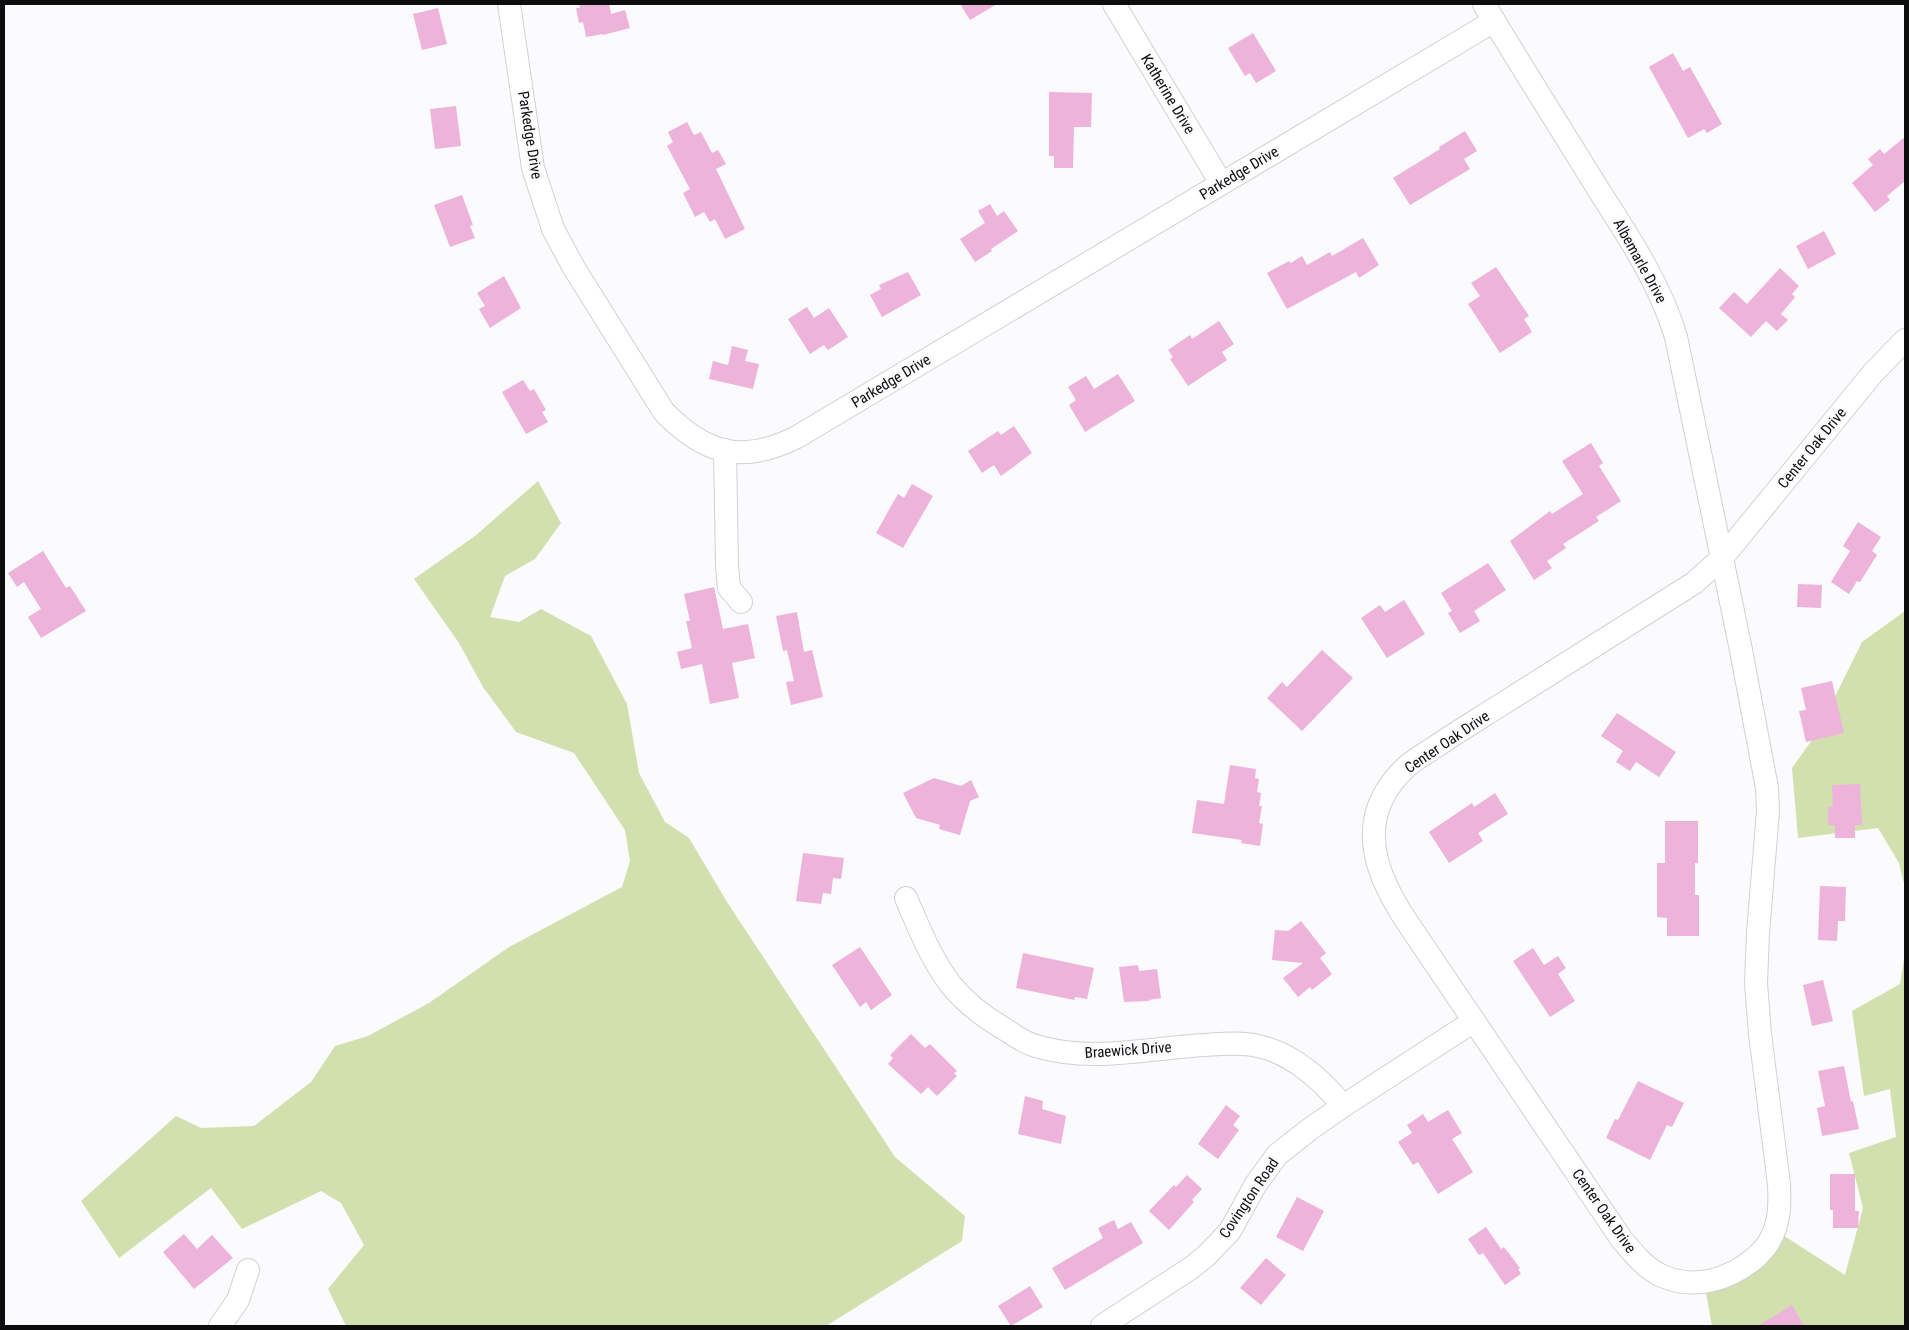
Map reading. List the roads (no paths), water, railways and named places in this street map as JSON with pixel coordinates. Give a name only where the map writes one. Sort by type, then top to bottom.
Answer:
[{"type":"street","name":"Parkedge Drive","points":[[509,4],[533,168],[553,229],[574,268],[664,412],[682,430],[713,447],[745,453],[756,452],[783,444],[797,436],[1222,183],[1489,12]]},
{"type":"street","name":"Katherine Drive","points":[[1114,4],[1222,183]]},
{"type":"street","name":"Albemarle Drive","points":[[1489,12],[1660,292],[1676,337],[1722,558]]},
{"type":"street","name":"Center Oak Drive","points":[[1722,558],[1768,799],[1756,983],[1760,1034],[1780,1205],[1778,1218],[1769,1242],[1749,1263],[1719,1279],[1690,1283],[1662,1276],[1648,1268],[1636,1258],[1622,1240],[1391,898],[1381,875],[1374,849],[1373,834],[1382,799],[1405,768],[1450,737],[1694,583],[1722,558],[1873,373],[1905,340]]},
{"type":"street","points":[[725,450],[727,566],[730,588],[741,602]]},
{"type":"street","name":"Braewick Drive","points":[[906,898],[929,950],[950,984],[979,1011],[1023,1041],[1035,1046],[1081,1055],[1102,1055],[1212,1044],[1259,1046],[1294,1061],[1310,1072],[1343,1106]]},
{"type":"street","name":"Covington Road","points":[[1102,1326],[1128,1320],[1206,1256],[1230,1231],[1256,1184],[1277,1155],[1343,1106],[1474,1021]]},
{"type":"street","points":[[220,1326],[238,1300],[248,1270]]}]
